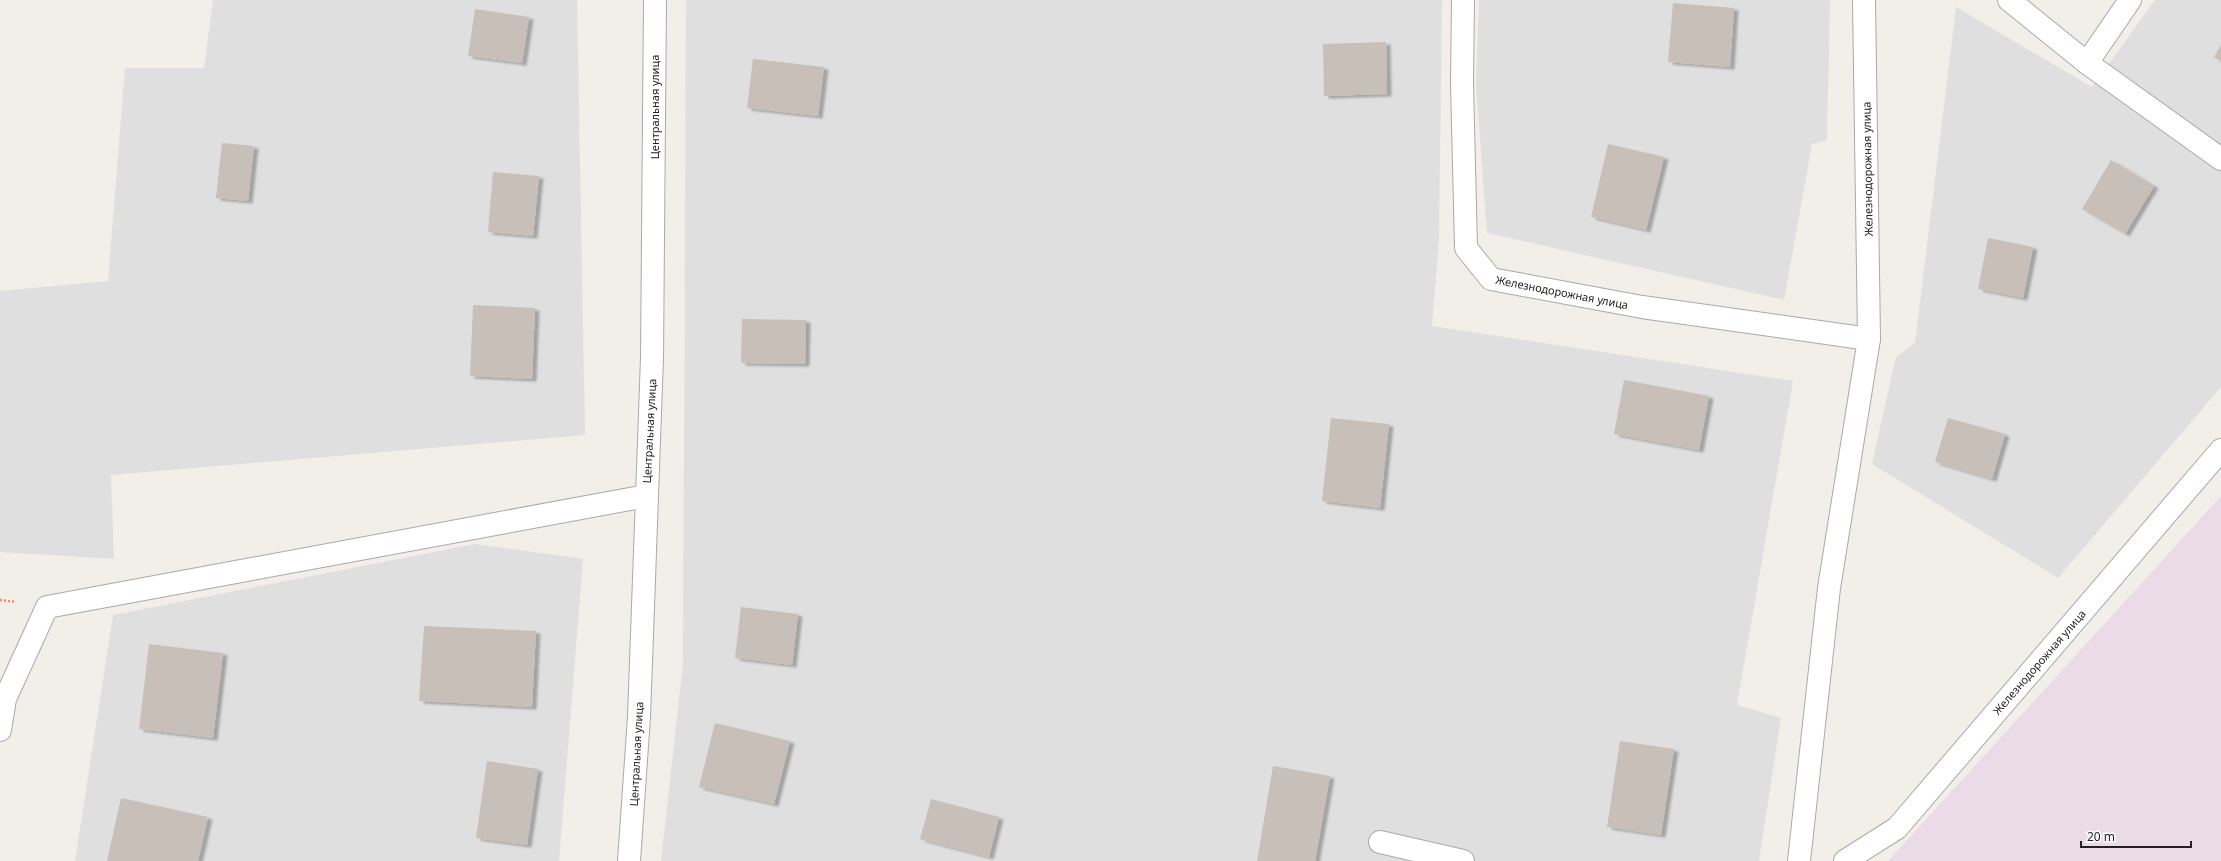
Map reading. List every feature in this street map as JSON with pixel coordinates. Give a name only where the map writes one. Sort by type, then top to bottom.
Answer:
[{"type":"street","name":"Центральная улица","points":[[629,861],[638,717],[652,358],[655,0]]},
{"type":"street","name":"Железнодорожная улица","points":[[1463,0],[1462,83],[1466,248],[1491,279],[1642,307],[1869,338]]},
{"type":"street","name":"Железнодорожная улица","points":[[1799,861],[1829,588],[1869,338],[1864,0]]},
{"type":"street","points":[[2009,0],[2087,63],[2221,159]]},
{"type":"street","points":[[2087,63],[2130,0]]},
{"type":"street","name":"Железнодорожная улица","points":[[1845,861],[1897,828],[2221,450]]},
{"type":"street","points":[[0,730],[5,699],[47,607],[646,496]]},
{"type":"street","points":[[1380,842],[1463,861]]},
{"type":"shaded area","points":[[213,0],[577,0],[585,435],[111,475],[114,559],[0,552],[0,291],[108,281],[125,68],[204,68]]},
{"type":"shaded area","points":[[686,0],[1442,0],[1439,239],[1432,326],[1793,381],[1737,705],[1781,718],[1759,861],[661,861],[683,663]]},
{"type":"shaded area","points":[[1479,0],[1830,0],[1827,140],[1812,144],[1784,300],[1487,233],[1476,85]]},
{"type":"shaded area","points":[[2155,0],[2221,0],[2221,387],[2058,578],[1872,464],[1896,357],[1915,343],[1956,7],[2092,87]]},
{"type":"shaded area","points":[[2221,496],[2221,861],[1888,861]]},
{"type":"shaded area","points":[[475,544],[583,559],[559,861],[75,861],[113,615]]},
{"type":"building","points":[[1673,3],[1734,8],[1730,67],[1668,62]]},
{"type":"building","points":[[475,9],[529,17],[522,63],[468,56]]},
{"type":"building","points":[[1386,42],[1387,94],[1324,96],[1323,44]]},
{"type":"building","points":[[2221,45],[2221,61],[2214,57]]},
{"type":"building","points":[[753,59],[824,67],[818,116],[747,108]]},
{"type":"building","points":[[222,143],[254,146],[248,201],[216,198]]},
{"type":"building","points":[[1608,144],[1664,157],[1646,230],[1591,217]]},
{"type":"building","points":[[2111,160],[2154,186],[2125,234],[2082,209]]},
{"type":"building","points":[[493,172],[539,176],[533,236],[488,232]]},
{"type":"building","points":[[1988,238],[2033,247],[2023,298],[1978,289]]},
{"type":"building","points":[[473,305],[535,308],[532,379],[470,376]]},
{"type":"building","points":[[742,319],[806,320],[805,364],[741,363]]},
{"type":"building","points":[[1624,380],[1709,396],[1699,450],[1614,434]]},
{"type":"building","points":[[1331,418],[1389,424],[1380,508],[1322,501]]},
{"type":"building","points":[[1948,418],[2005,434],[1992,479],[1935,462]]},
{"type":"building","points":[[741,607],[798,614],[792,665],[735,658]]},
{"type":"building","points":[[424,626],[536,631],[532,707],[419,701]]},
{"type":"building","points":[[149,644],[223,653],[213,738],[139,729]]},
{"type":"building","points":[[715,723],[790,741],[774,804],[699,787]]},
{"type":"building","points":[[1620,741],[1674,749],[1661,835],[1607,827]]},
{"type":"building","points":[[487,761],[538,769],[527,845],[476,838]]},
{"type":"building","points":[[1273,766],[1330,776],[1315,861],[1257,861]]},
{"type":"building","points":[[121,798],[208,817],[198,861],[107,861]]},
{"type":"building","points":[[931,799],[999,817],[989,857],[920,839]]}]
